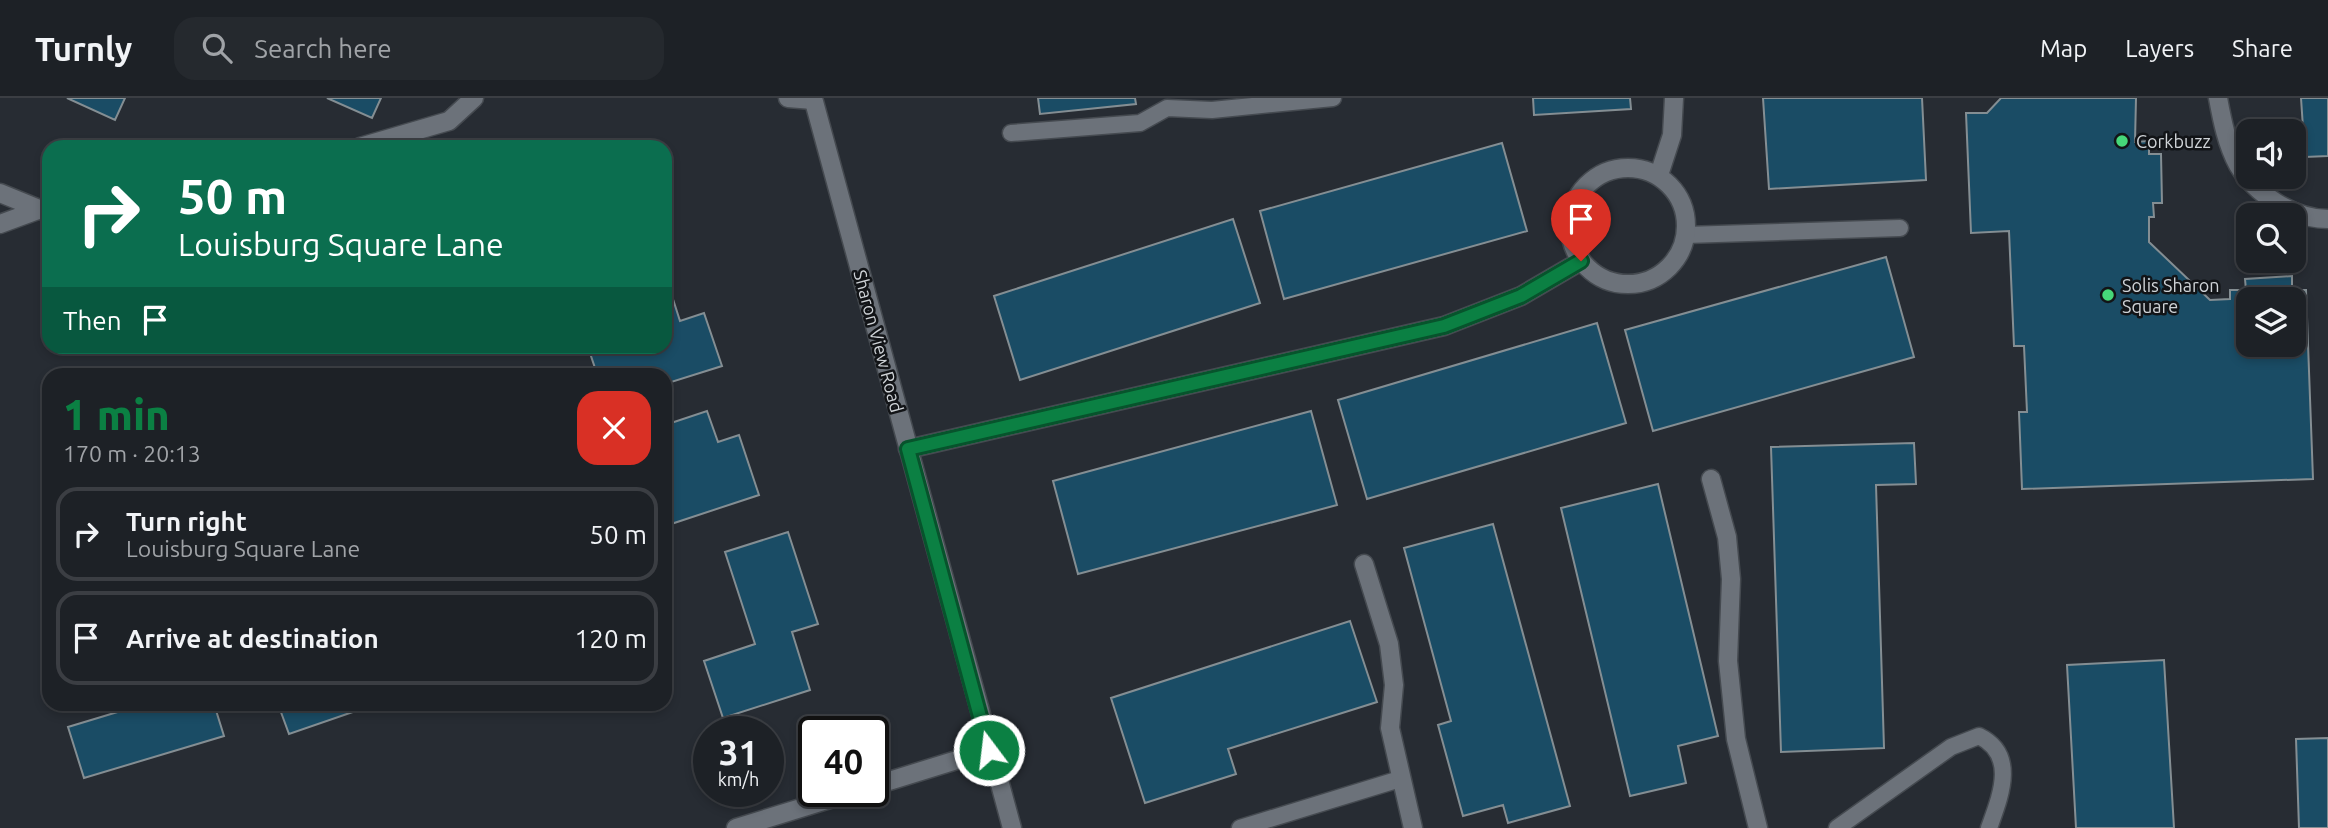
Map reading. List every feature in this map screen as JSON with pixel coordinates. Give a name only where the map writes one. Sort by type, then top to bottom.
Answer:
[{"type":"street","points":[[384,140],[449,121],[474,98]]},
{"type":"street","points":[[788,98],[814,99]]},
{"type":"street","points":[[1658,175],[1672,135],[1674,98]]},
{"type":"street","points":[[2218,98],[2224,130],[2239,166],[2263,192],[2291,211],[2328,219]]},
{"type":"street","name":"Sharon View Road","points":[[814,99],[1012,828]]},
{"type":"street","points":[[1637,167],[1658,175],[1675,191],[1685,212],[1686,235],[1679,257],[1663,274],[1642,283],[1620,284],[1598,277],[1581,261],[1571,240],[1570,217],[1578,195],[1593,178],[1614,169],[1637,167]]},
{"type":"street","points":[[0,193],[42,211]]},
{"type":"street","points":[[0,223],[42,212]]},
{"type":"street","points":[[908,449],[1444,326],[1521,296],[1581,261]]},
{"type":"street","points":[[1711,479],[1727,537],[1731,579],[1728,661],[1736,739],[1758,828]]},
{"type":"street","points":[[1364,564],[1390,644],[1394,685],[1390,728],[1413,828]]},
{"type":"street","points":[[889,781],[989,750]]},
{"type":"street","points":[[736,828],[804,807]]},
{"type":"lane","points":[[1011,133],[1140,123],[1167,103],[1212,110],[1333,98]]},
{"type":"lane","points":[[1686,235],[1900,228]]},
{"type":"lane","points":[[1837,828],[1951,747],[1979,736],[1992,743],[1999,756],[2005,785],[1989,828]]},
{"type":"lane","points":[[1240,828],[1400,779]]},
{"type":"building","points":[[67,98],[125,98],[115,120]]},
{"type":"building","points":[[327,98],[381,98],[372,118]]},
{"type":"building","points":[[1038,98],[1135,98],[1136,104],[1040,114]]},
{"type":"building","points":[[1533,98],[1630,98],[1631,109],[1534,115]]},
{"type":"building","points":[[1763,98],[1922,98],[1926,180],[1769,189]]},
{"type":"building","name":"Solis Sharon Square","points":[[2001,98],[2136,98],[2135,142],[2149,141],[2149,154],[2161,154],[2162,203],[2153,203],[2154,217],[2149,217],[2149,242],[2210,300],[2230,299],[2230,290],[2236,290],[2236,357],[2306,357],[2306,290],[2313,479],[2022,489],[2019,412],[2027,412],[2024,346],[2014,346],[2009,231],[1971,233],[1966,113],[1987,113]]},
{"type":"building","points":[[2301,98],[2328,98],[2328,156],[2306,157],[2306,119],[2302,119]]},
{"type":"building","points":[[1502,143],[1527,231],[1284,299],[1260,211]]},
{"type":"building","points":[[1233,219],[1260,303],[1020,380],[994,296]]},
{"type":"building","points":[[1886,257],[1914,357],[1653,431],[1625,330]]},
{"type":"building","name":"Solis Sharon Square","points":[[2292,276],[2292,287],[2246,287],[2245,279]]},
{"type":"building","points":[[672,296],[680,321],[704,313],[722,366],[672,382],[672,368],[595,368],[590,354],[672,354]]},
{"type":"building","points":[[1597,323],[1626,423],[1367,499],[1338,400]]},
{"type":"building","points":[[707,411],[718,442],[739,435],[759,495],[672,524],[672,423]]},
{"type":"building","points":[[1311,411],[1337,505],[1078,574],[1053,481]]},
{"type":"building","points":[[1914,443],[1916,484],[1876,485],[1884,748],[1781,752],[1771,447]]},
{"type":"building","points":[[1658,484],[1718,736],[1678,746],[1686,783],[1630,796],[1561,508]]},
{"type":"building","points":[[1493,524],[1570,806],[1508,823],[1503,805],[1463,816],[1438,725],[1451,721],[1404,548]]},
{"type":"building","points":[[788,532],[818,624],[792,632],[810,690],[729,716],[722,716],[704,661],[755,644],[725,552]]},
{"type":"building","points":[[1350,621],[1377,702],[1228,749],[1236,774],[1145,803],[1111,698]]},
{"type":"building","points":[[2164,660],[2174,828],[2076,828],[2067,665]]},
{"type":"building","points":[[121,711],[216,711],[224,736],[84,778],[68,727]]},
{"type":"building","points":[[281,711],[356,711],[289,734]]},
{"type":"building","points":[[2328,738],[2328,828],[2299,828],[2296,739]]},
{"type":"place","name":"Corkbuzz","points":[[2122,141]]},
{"type":"place","name":"Solis Sharon Square","points":[[2108,295]]},
{"type":"route","points":[[989,750],[908,449],[1444,326],[1521,296],[1581,261]]}]
